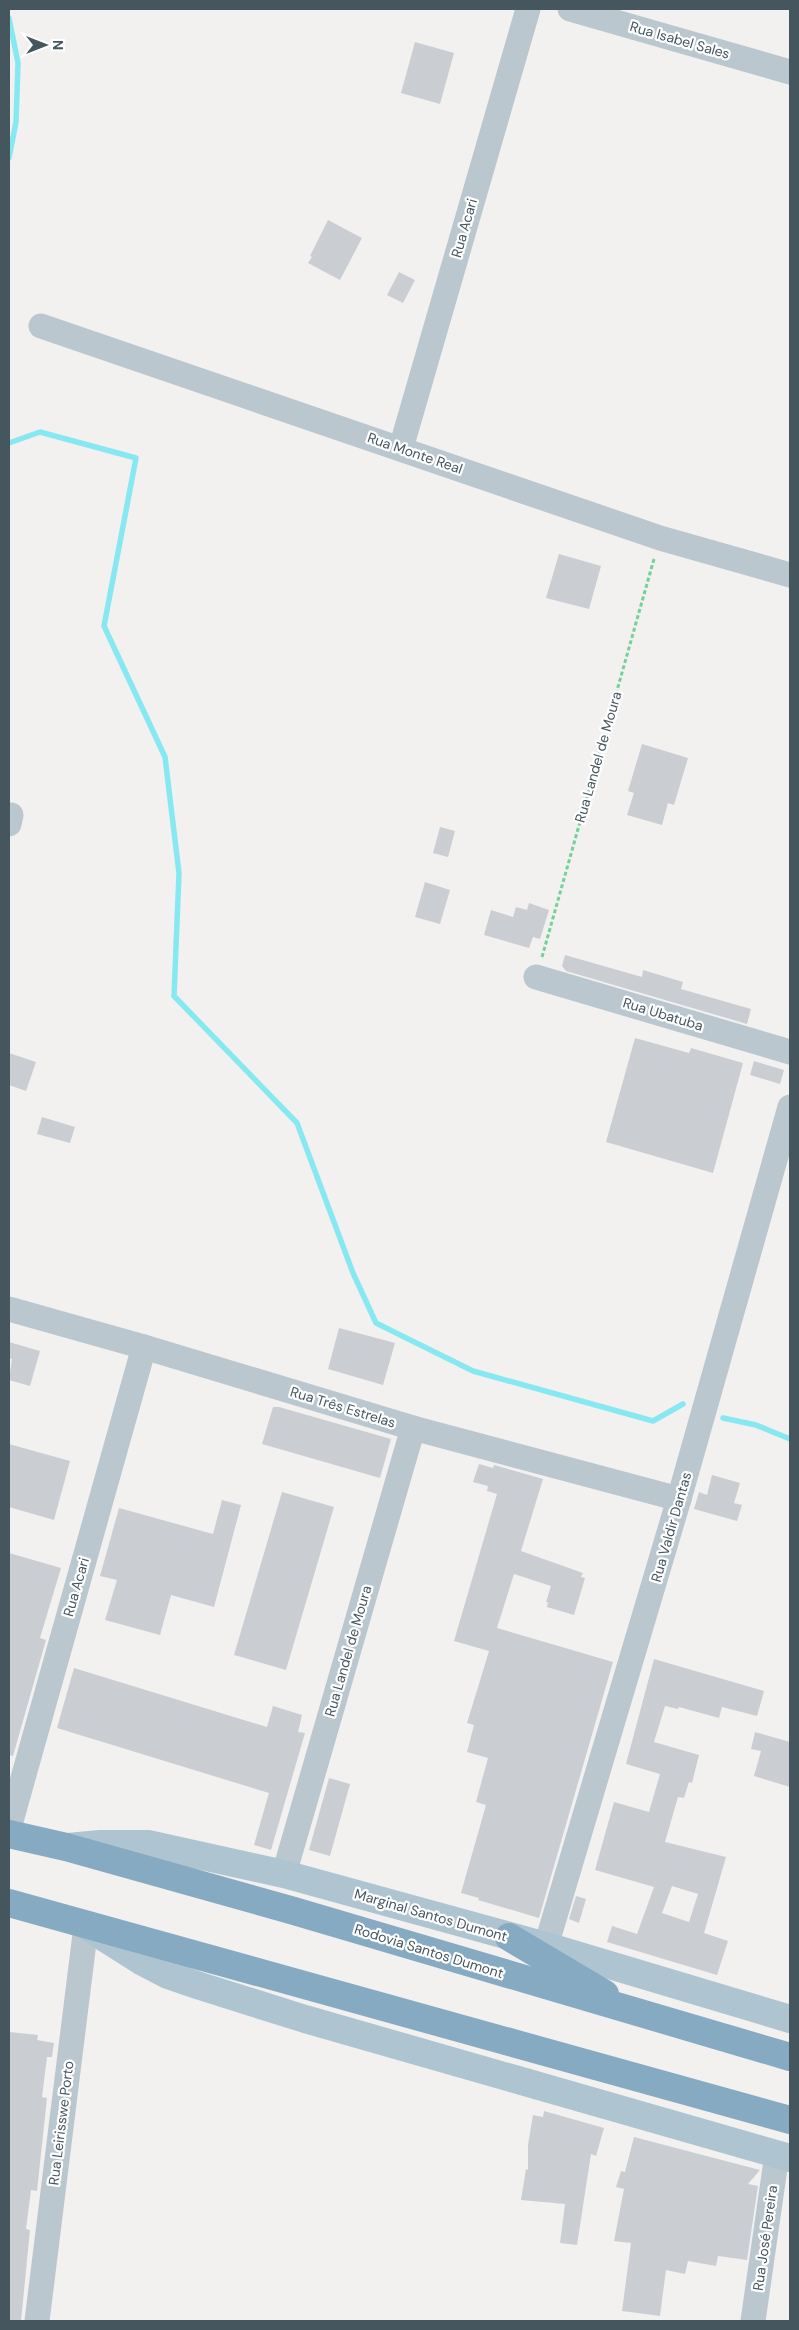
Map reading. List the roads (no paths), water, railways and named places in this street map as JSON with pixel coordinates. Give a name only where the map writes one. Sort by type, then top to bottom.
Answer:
[{"type":"highway","name":"Rodovia Santos Dumont","points":[[9,1834],[66,1847],[294,1911],[790,2057]]},
{"type":"highway","points":[[9,1903],[86,1926],[790,2120]]},
{"type":"highway","points":[[509,1937],[572,1973],[631,2011]]},
{"type":"main road","name":"Marginal Santos Dumont","points":[[66,1847],[100,1844],[148,1844],[284,1874],[546,1946],[790,2019]]},
{"type":"main road","points":[[86,1926],[141,1961],[168,1975],[200,1986],[305,2019],[784,2156]]},
{"type":"street","name":"Rua Acari","points":[[401,448],[528,9]]},
{"type":"street","name":"Rua Isabel Sales","points":[[570,9],[790,72]]},
{"type":"street","name":"Rua Monte Real","points":[[41,326],[660,538],[790,575]]},
{"type":"street","name":"Rua Ubatuba","points":[[536,977],[790,1052]]},
{"type":"street","name":"Rua Valdir Dantas","points":[[546,1946],[679,1499],[790,1107]]},
{"type":"street","name":"Rua Três Estrelas","points":[[9,1309],[144,1347],[413,1428],[679,1499]]},
{"type":"street","name":"Rua Acari","points":[[9,1828],[144,1347]]},
{"type":"street","name":"Rua Landel de Moura","points":[[284,1874],[413,1428]]},
{"type":"street","name":"Rua Leirisswe Porto","points":[[37,2321],[86,1926]]},
{"type":"street","name":"Rua José Pereira","points":[[753,2321],[784,2156]]},
{"type":"waterway","points":[[9,18],[18,63],[16,122],[9,158]]},
{"type":"waterway","points":[[9,443],[40,432],[136,458],[104,626],[165,757],[179,873],[174,996],[297,1123],[353,1273],[376,1323],[473,1371],[653,1421],[683,1404]]},
{"type":"waterway","points":[[723,1418],[756,1425],[790,1439]]}]
